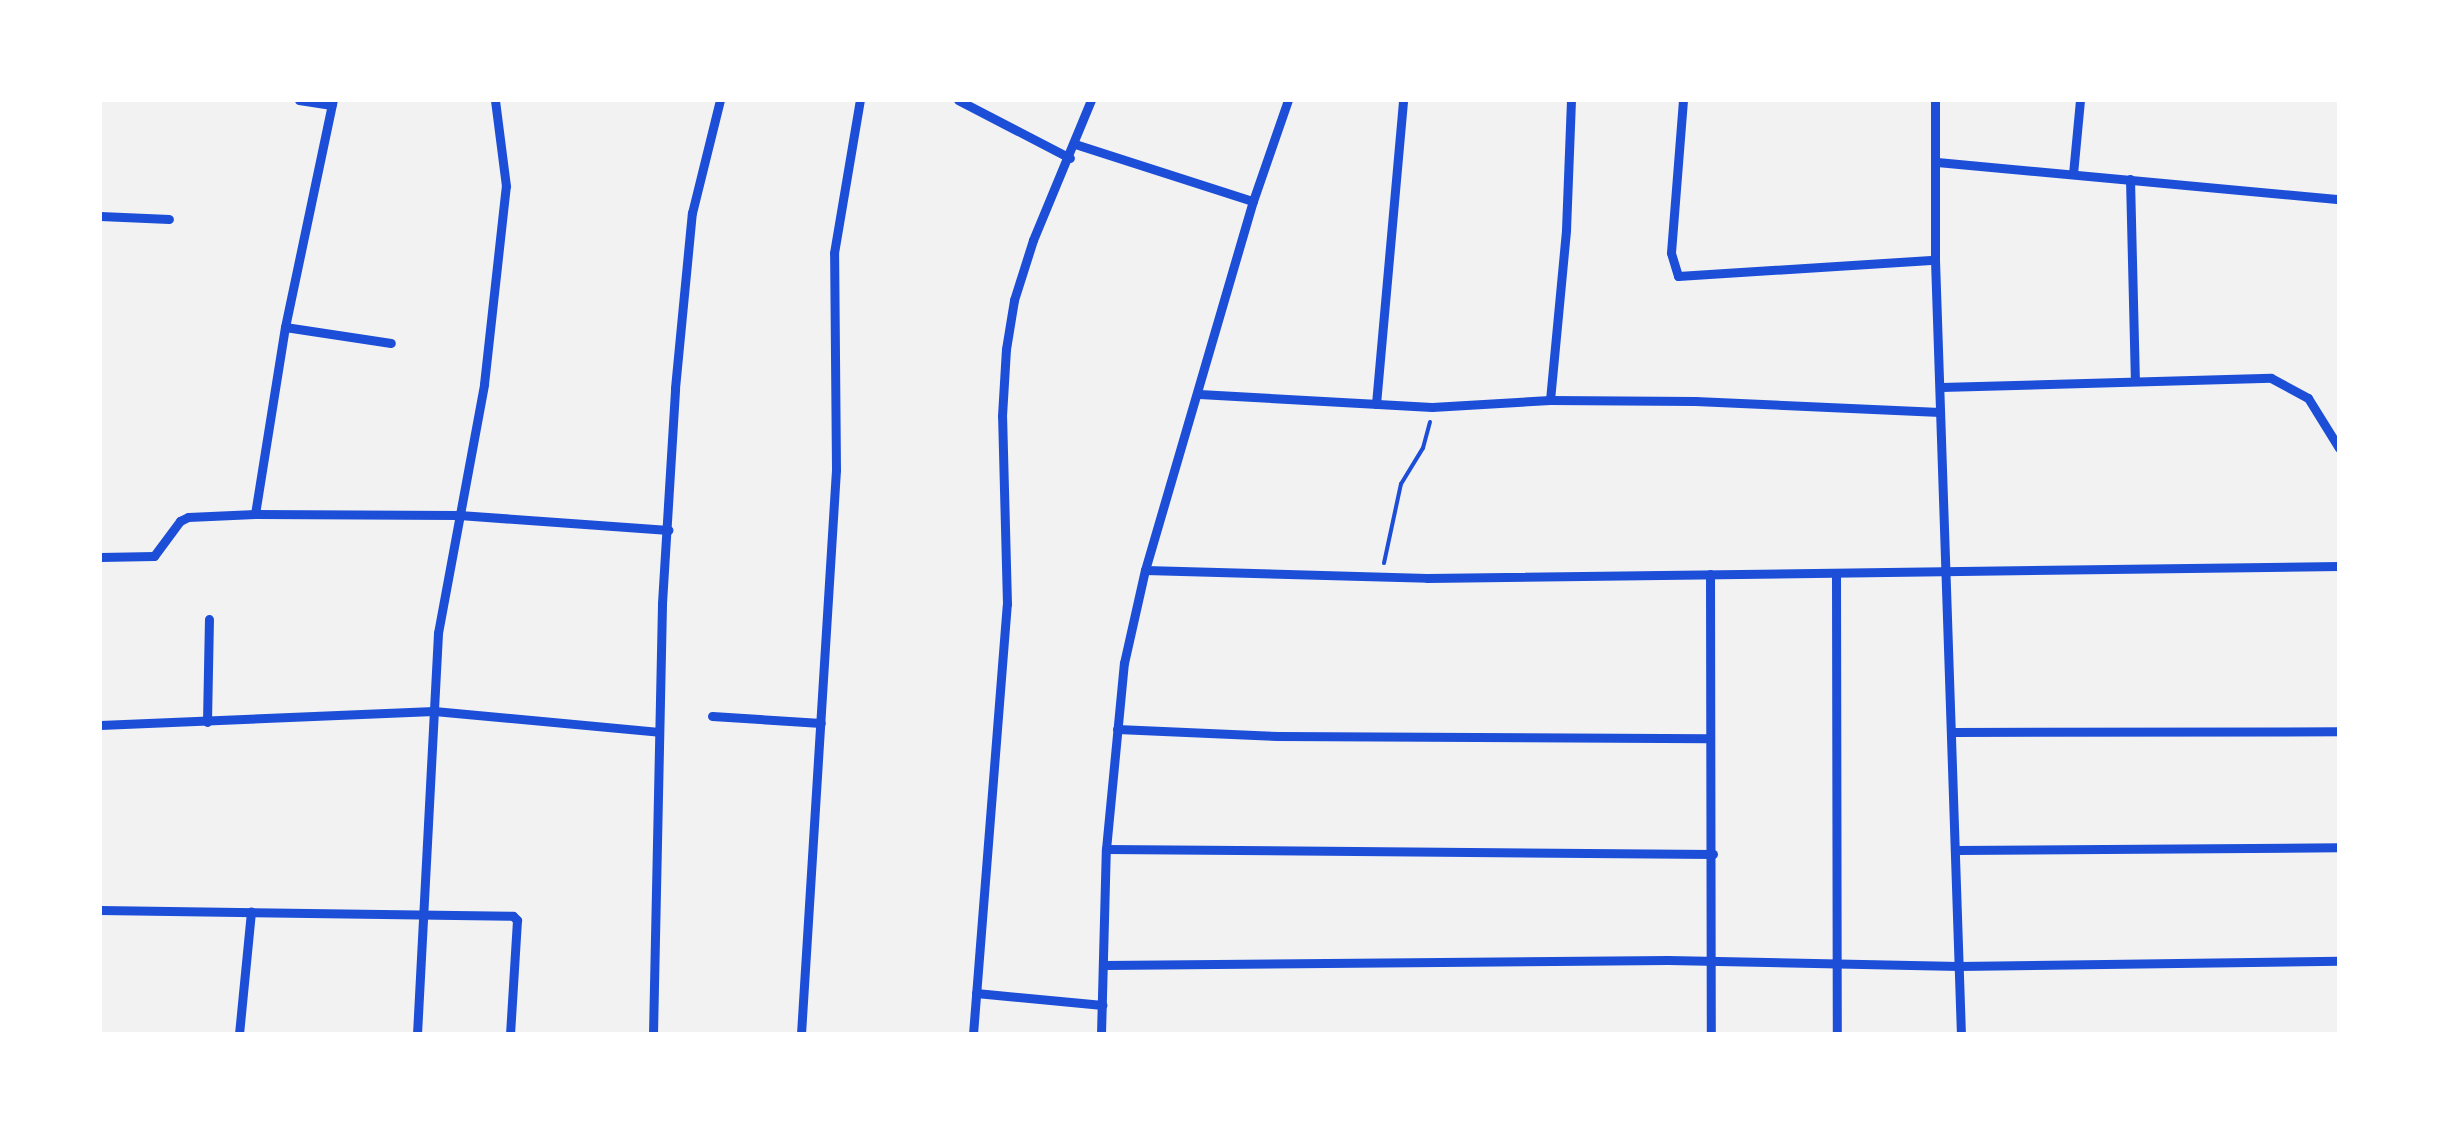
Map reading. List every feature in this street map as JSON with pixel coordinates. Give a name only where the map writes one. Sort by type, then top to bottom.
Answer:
[{"type":"street","points":[[255,514],[285,327],[333,103],[299,100]]},
{"type":"street","points":[[417,1034],[442,602],[484,384],[506,186],[495,100]]},
{"type":"street","points":[[653,1034],[668,530],[692,212],[720,100]]},
{"type":"street","points":[[801,1034],[836,470],[834,253],[860,100]]},
{"type":"street","points":[[958,100],[1070,158]]},
{"type":"street","points":[[973,1034],[1007,604],[1002,416],[1006,350],[1014,300],[1033,240],[1091,100]]},
{"type":"street","points":[[1101,1034],[1106,849],[1124,663],[1145,570],[1252,201],[1288,100]]},
{"type":"street","points":[[1376,404],[1403,100]]},
{"type":"street","points":[[1550,400],[1566,230],[1571,100]]},
{"type":"street","points":[[1682,100],[1672,253],[1678,276],[1935,260]]},
{"type":"street","points":[[1936,100],[1935,260],[1961,1034]]},
{"type":"street","points":[[2073,174],[2080,100]]},
{"type":"street","points":[[1074,144],[1252,201]]},
{"type":"street","points":[[1937,162],[2339,199]]},
{"type":"street","points":[[2130,179],[2134,378]]},
{"type":"street","points":[[100,216],[169,219]]},
{"type":"street","points":[[285,327],[391,343]]},
{"type":"street","points":[[1941,387],[2134,378],[2271,378],[2308,398],[2339,448]]},
{"type":"street","points":[[1199,394],[1432,407],[1550,400],[1694,400],[1940,412]]},
{"type":"street","points":[[100,558],[154,556],[188,517],[459,515],[668,530]]},
{"type":"street","points":[[1145,570],[1382,577],[1948,574],[2339,566]]},
{"type":"street","points":[[1710,574],[1709,738],[1714,854],[1711,1034]]},
{"type":"street","points":[[1836,575],[1837,1034]]},
{"type":"street","points":[[207,722],[209,619]]},
{"type":"street","points":[[100,725],[434,711],[659,732]]},
{"type":"street","points":[[712,716],[821,723]]},
{"type":"street","points":[[1117,729],[1278,736],[1709,738]]},
{"type":"street","points":[[1953,732],[2339,731]]},
{"type":"street","points":[[1956,850],[2339,847]]},
{"type":"street","points":[[1106,849],[1714,854]]},
{"type":"street","points":[[100,910],[424,911],[516,917],[510,1034]]},
{"type":"street","points":[[239,1034],[251,912]]},
{"type":"street","points":[[1104,965],[1710,961],[1959,966],[2339,962]]},
{"type":"street","points":[[976,993],[1102,1005]]},
{"type":"path","points":[[1382,577],[1393,508],[1401,484],[1423,448],[1432,407]]}]
